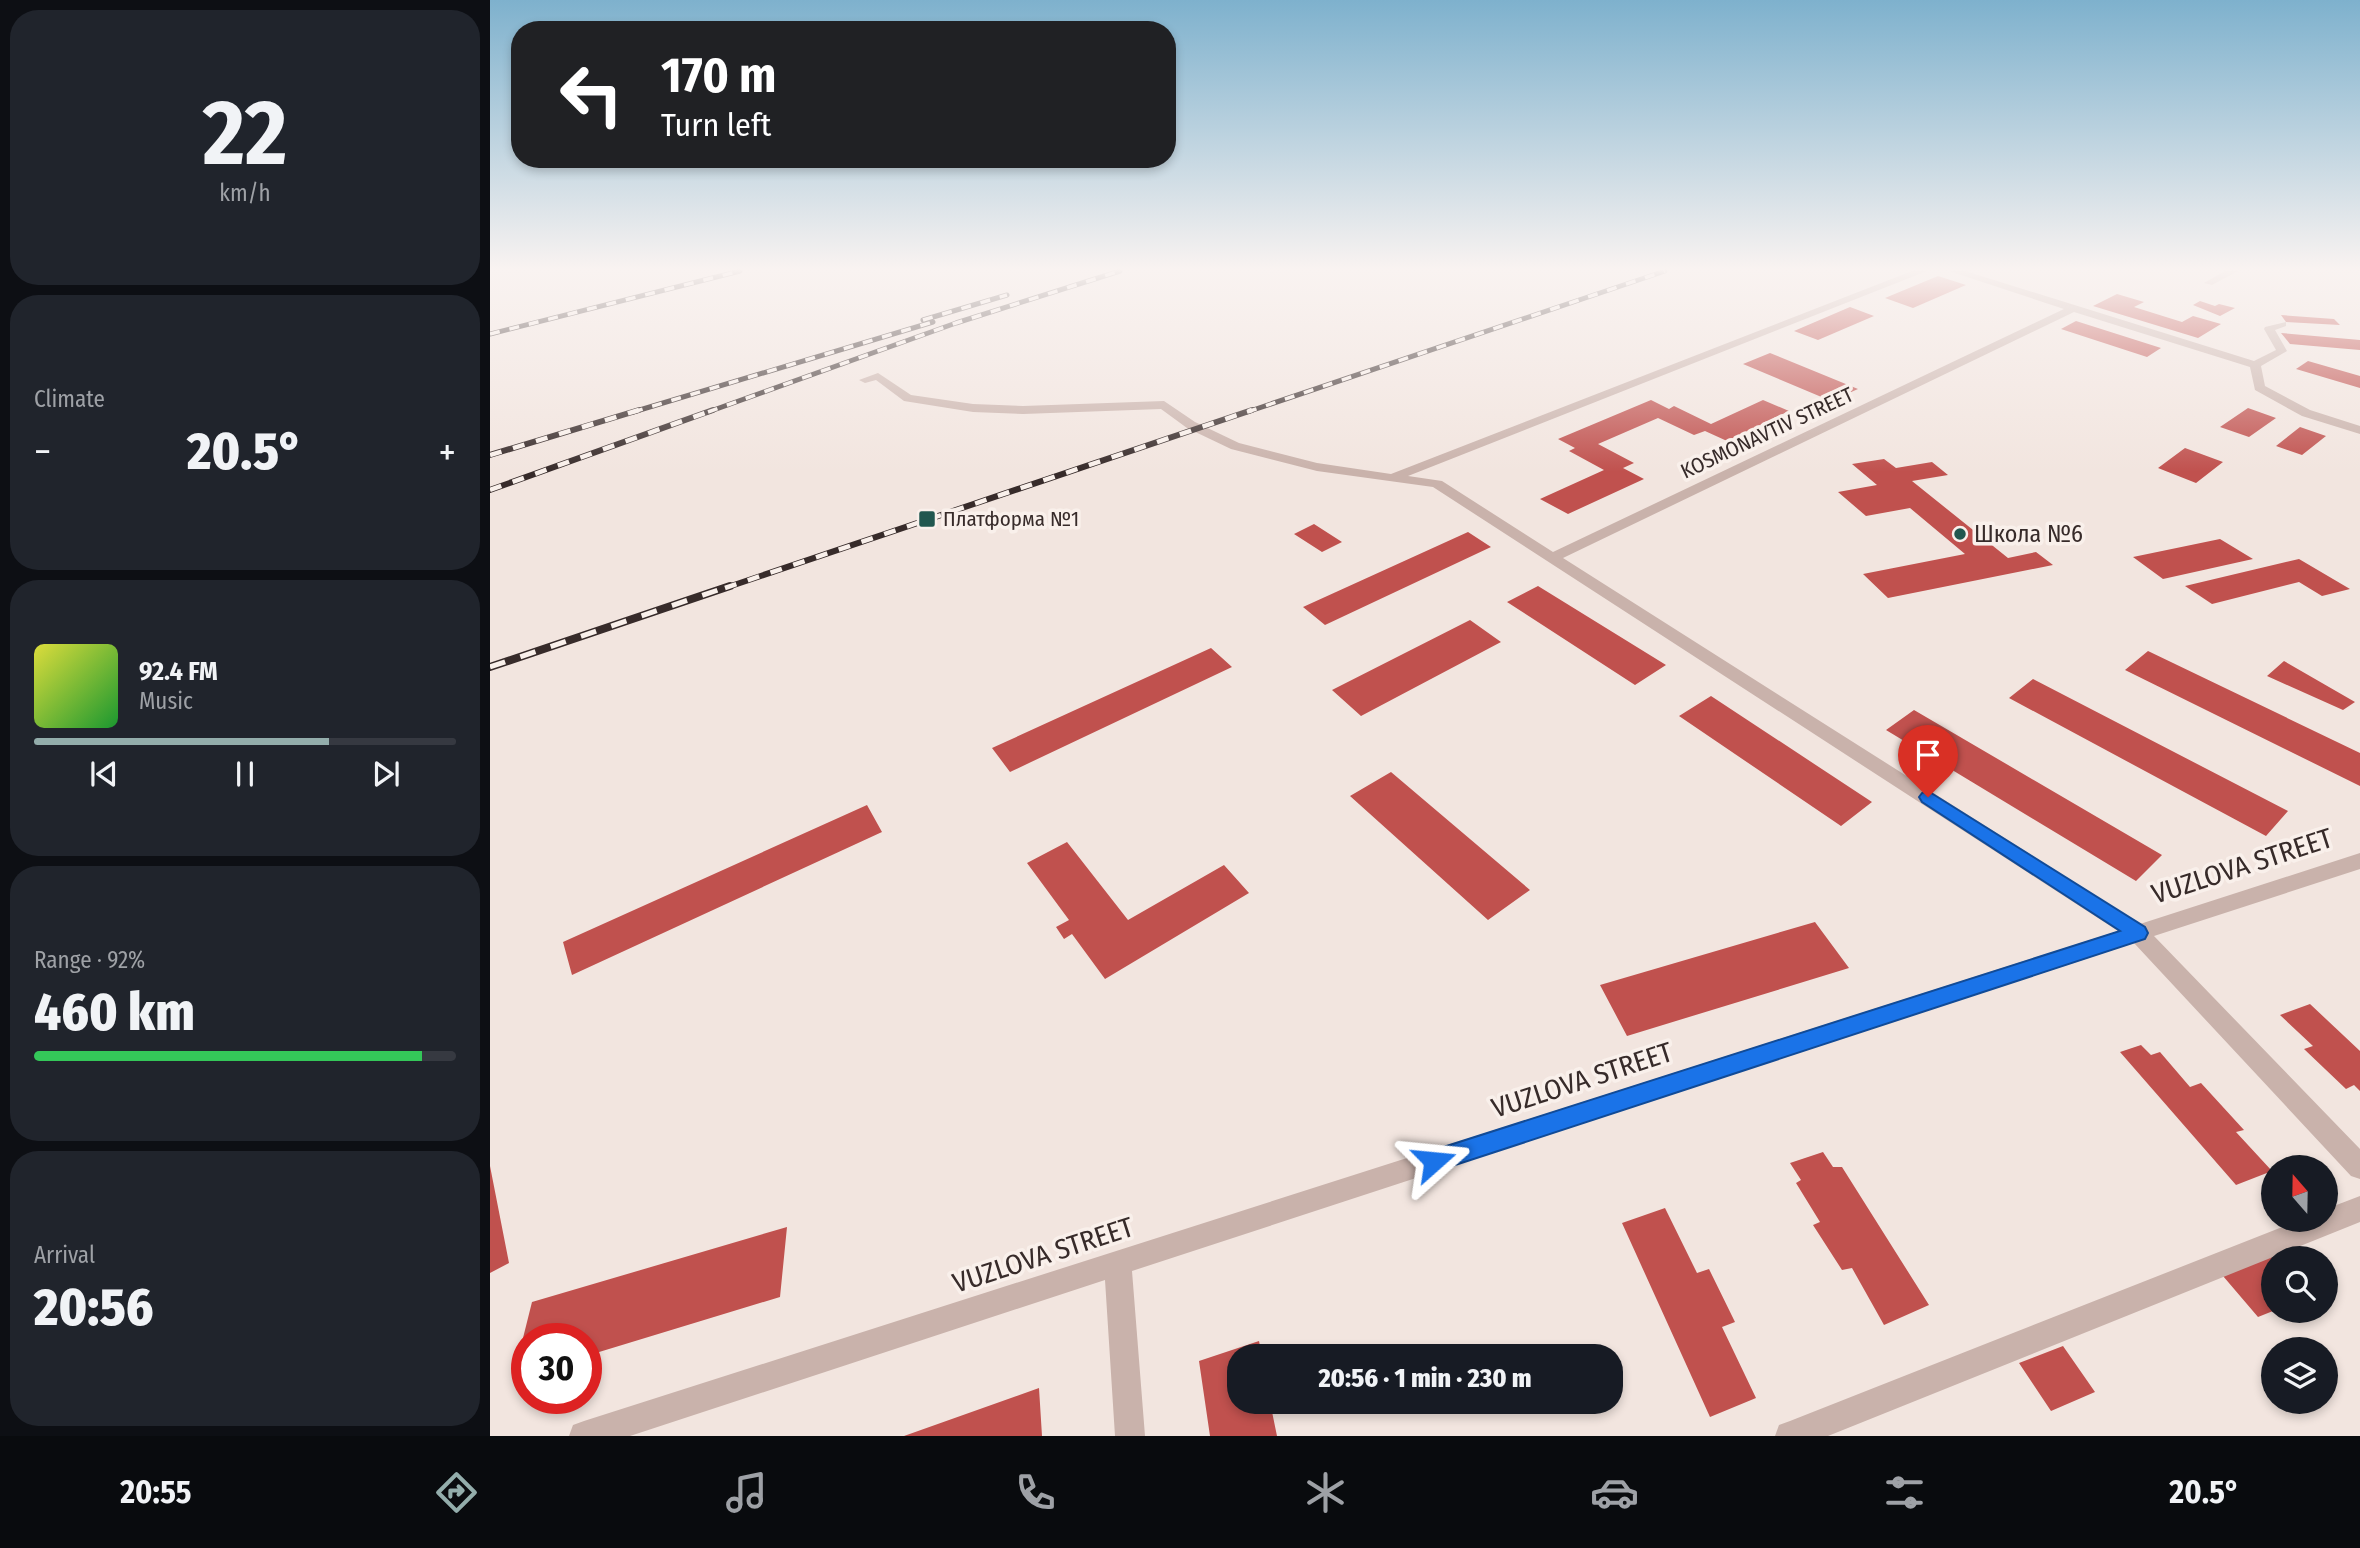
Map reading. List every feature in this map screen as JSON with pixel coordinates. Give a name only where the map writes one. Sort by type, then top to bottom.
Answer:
[{"type":"street","points":[[1392,477],[1750,338]]},
{"type":"street","name":"KOSMONAVTIV STREET","points":[[1553,557],[2012,338]]},
{"type":"street","points":[[2167,338],[2255,365],[2282,351],[2274,338]]},
{"type":"street","points":[[2255,365],[2259,388],[2306,413],[2360,430]]},
{"type":"street","points":[[865,380],[878,376],[908,398],[973,408],[1023,410],[1164,405],[1191,425],[1235,446],[1317,467],[1437,484],[2138,933],[2360,1167]]},
{"type":"street","name":"VUZLOVA STREET","points":[[584,1436],[2360,861]]},
{"type":"street","points":[[1790,1436],[2360,1209]]},
{"type":"street","points":[[1118,1264],[1130,1436]]},
{"type":"building","points":[[2089,338],[2130,338],[2161,348],[2147,357]]},
{"type":"building","points":[[2285,338],[2338,338],[2360,340],[2360,350],[2290,344]]},
{"type":"building","points":[[1770,353],[1858,389],[1831,401],[1743,364]]},
{"type":"building","points":[[2308,361],[2360,376],[2360,388],[2296,369]]},
{"type":"building","points":[[1651,400],[1669,409],[1674,406],[1711,424],[1763,400],[1789,411],[1727,441],[1705,431],[1694,435],[1658,418],[1598,444],[1634,463],[1623,468],[1644,479],[1568,514],[1540,499],[1604,470],[1569,451],[1575,448],[1558,439]]},
{"type":"building","points":[[2248,408],[2276,418],[2249,437],[2220,427]]},
{"type":"building","points":[[2300,427],[2326,436],[2302,455],[2276,446]]},
{"type":"building","points":[[2185,448],[2223,462],[2196,483],[2158,468]]},
{"type":"building","name":"Школа №6","points":[[1884,459],[1896,468],[1932,462],[1948,475],[1912,481],[2008,558],[2036,552],[2053,565],[1888,598],[1863,574],[1965,554],[1910,508],[1866,516],[1838,492],[1877,485],[1852,464]]},
{"type":"building","points":[[1314,524],[1342,542],[1322,552],[1294,534]]},
{"type":"building","points":[[1468,532],[1491,547],[1325,625],[1303,607]]},
{"type":"building","points":[[2220,539],[2253,559],[2163,579],[2133,557]]},
{"type":"building","points":[[2299,559],[2350,589],[2322,596],[2299,582],[2212,604],[2185,586]]},
{"type":"building","points":[[1538,586],[1666,665],[1635,685],[1507,602]]},
{"type":"building","points":[[1470,620],[1501,642],[1361,716],[1332,690]]},
{"type":"building","points":[[1211,648],[1232,667],[1010,772],[992,748]]},
{"type":"building","points":[[2148,651],[2360,753],[2360,786],[2125,670]]},
{"type":"building","points":[[2284,661],[2355,702],[2343,710],[2267,676]]},
{"type":"building","points":[[2033,679],[2288,811],[2266,836],[2009,698]]},
{"type":"building","points":[[1711,696],[1872,802],[1841,826],[1679,716]]},
{"type":"building","points":[[1914,710],[2162,855],[2136,881],[1886,730]]},
{"type":"building","points":[[1391,772],[1530,890],[1488,920],[1350,796]]},
{"type":"building","points":[[867,805],[882,832],[572,975],[563,942]]},
{"type":"building","points":[[1067,842],[1128,920],[1224,865],[1249,893],[1105,979],[1072,934],[1064,939],[1056,927],[1069,920],[1027,863]]},
{"type":"building","points":[[1815,922],[1849,968],[1627,1036],[1600,985]]},
{"type":"building","points":[[2310,1004],[2360,1051],[2360,1091],[2354,1085],[2346,1089],[2304,1049],[2313,1046],[2280,1015]]},
{"type":"building","points":[[2141,1045],[2151,1055],[2160,1052],[2190,1087],[2201,1083],[2244,1130],[2236,1132],[2261,1159],[2261,1175],[2236,1185],[2120,1052]]},
{"type":"building","points":[[1823,1152],[1833,1167],[1842,1167],[1929,1305],[1884,1325],[1852,1268],[1842,1270],[1813,1225],[1820,1222],[1796,1183],[1801,1180],[1790,1163]]},
{"type":"building","points":[[490,1166],[509,1263],[490,1273]]},
{"type":"building","points":[[1665,1208],[1697,1273],[1709,1269],[1735,1322],[1722,1327],[1756,1398],[1710,1417],[1622,1223]]},
{"type":"building","points":[[787,1227],[780,1297],[602,1351],[602,1323],[527,1323],[532,1302]]},
{"type":"building","points":[[2261,1260],[2261,1316],[2258,1317],[2223,1276]]},
{"type":"building","points":[[2063,1346],[2095,1392],[2051,1411],[2019,1363]]},
{"type":"building","points":[[1227,1352],[1227,1414],[1272,1414],[1277,1436],[1210,1436],[1199,1361]]},
{"type":"building","points":[[1039,1388],[1042,1436],[904,1436]]},
{"type":"railway","points":[[633,412],[880,338]]},
{"type":"railway","points":[[708,412],[914,338]]},
{"type":"railway","points":[[1247,412],[1466,338]]},
{"type":"railway","points":[[490,455],[639,410]]},
{"type":"railway","points":[[490,490],[713,410]]},
{"type":"railway","points":[[725,588],[1252,410]]},
{"type":"railway","points":[[490,667],[730,586]]},
{"type":"place","name":"Платформа №1","points":[[927,519]]},
{"type":"place","name":"Школа №6","points":[[1960,534]]},
{"type":"route","points":[[1434,1161],[2138,933],[1928,797]]}]
